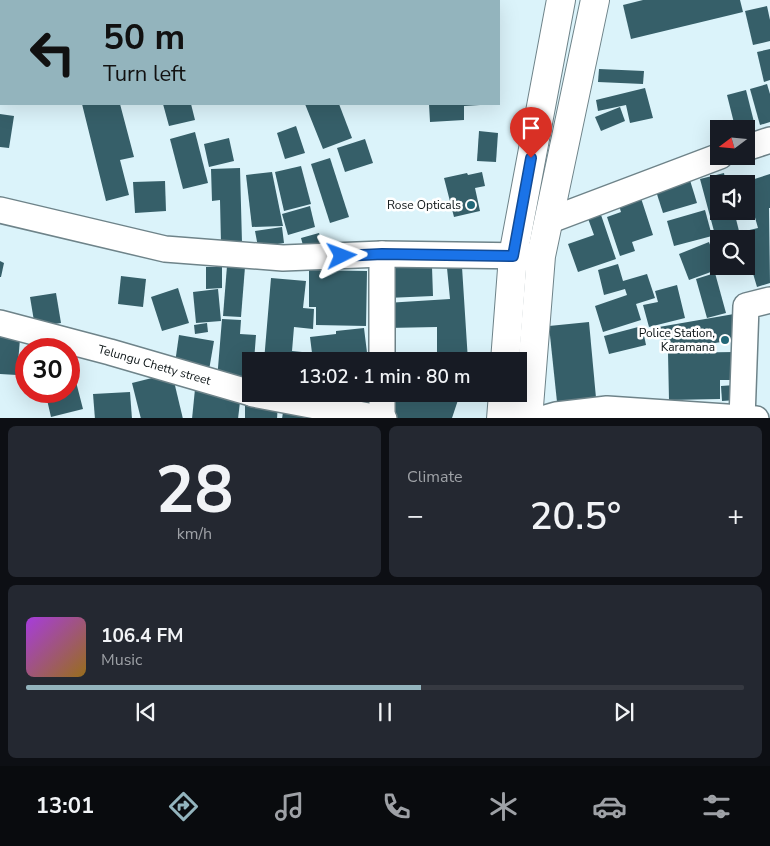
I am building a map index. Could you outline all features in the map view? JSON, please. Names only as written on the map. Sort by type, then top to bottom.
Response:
[{"type":"main road","points":[[506,352],[513,256],[561,0]]},
{"type":"main road","points":[[528,418],[541,256],[595,0]]},
{"type":"main road","points":[[501,418],[502,402]]},
{"type":"street","points":[[755,145],[770,140]]},
{"type":"street","points":[[548,221],[710,160]]},
{"type":"street","points":[[0,210],[166,249],[283,258],[382,254],[541,256]]},
{"type":"street","points":[[382,254],[382,352]]},
{"type":"street","points":[[542,418],[608,409],[747,418],[746,306],[770,300]]},
{"type":"street","name":"Telungu Chetty street","points":[[0,323],[110,352],[242,391]]},
{"type":"street","name":"Telungu Chetty street","points":[[295,402],[382,418]]},
{"type":"street","points":[[382,402],[382,418]]},
{"type":"building","points":[[643,0],[740,0],[743,12],[631,39],[623,5]]},
{"type":"building","points":[[767,6],[770,20],[770,41],[753,45],[745,11]]},
{"type":"building","points":[[770,49],[770,80],[764,82],[757,52]]},
{"type":"building","points":[[599,69],[644,71],[643,84],[598,82]]},
{"type":"building","points":[[767,84],[770,94],[770,122],[760,125],[750,89]]},
{"type":"building","points":[[645,88],[653,118],[630,123],[626,105],[598,111],[596,100]]},
{"type":"building","points":[[746,90],[754,120],[733,120],[727,95]]},
{"type":"building","points":[[82,105],[120,105],[134,157],[120,160],[129,195],[106,201]]},
{"type":"building","points":[[163,105],[191,105],[195,120],[169,126]]},
{"type":"building","points":[[305,105],[339,105],[352,138],[323,149]]},
{"type":"building","points":[[429,105],[480,105],[464,106],[464,120],[430,122]]},
{"type":"building","points":[[620,107],[625,121],[601,131],[595,117]]},
{"type":"building","points":[[0,114],[14,116],[9,148],[0,147]]},
{"type":"building","points":[[296,126],[305,153],[285,159],[277,133]]},
{"type":"building","points":[[479,131],[498,133],[496,162],[477,161]]},
{"type":"building","points":[[195,132],[208,183],[183,189],[170,139]]},
{"type":"building","points":[[229,138],[234,161],[209,167],[204,144]]},
{"type":"building","points":[[365,139],[373,163],[345,172],[337,148]]},
{"type":"building","points":[[330,158],[349,217],[330,223],[311,164]]},
{"type":"building","points":[[301,166],[311,204],[284,211],[275,172]]},
{"type":"building","points":[[240,168],[242,243],[221,244],[220,200],[212,201],[211,169]]},
{"type":"building","points":[[272,172],[283,226],[252,227],[246,175]]},
{"type":"building","points":[[482,172],[485,186],[475,188],[480,211],[454,217],[444,178]]},
{"type":"building","points":[[770,174],[770,283],[757,287],[753,275],[755,275],[755,230],[750,230],[758,228],[755,217],[755,179]]},
{"type":"building","points":[[710,176],[710,216],[700,179]]},
{"type":"building","points":[[689,177],[697,203],[663,213],[655,188]]},
{"type":"building","points":[[165,181],[166,211],[135,213],[133,182]]},
{"type":"building","points":[[639,192],[653,235],[632,242],[635,251],[620,256],[607,217],[621,212],[617,199]]},
{"type":"building","points":[[310,206],[315,227],[288,235],[282,214]]},
{"type":"building","points":[[599,209],[616,259],[578,272],[568,244],[594,235],[586,213]]},
{"type":"building","points":[[705,210],[710,230],[710,237],[674,246],[667,221]]},
{"type":"building","points":[[711,220],[736,220],[739,230],[714,230]]},
{"type":"building","points":[[282,227],[284,243],[258,247],[255,231]]},
{"type":"building","points":[[319,233],[323,244],[304,249],[301,238]]},
{"type":"building","points":[[709,242],[710,272],[689,280],[679,254]]},
{"type":"building","points":[[0,261],[4,263],[1,277],[0,277]]},
{"type":"building","points":[[416,261],[416,268],[432,267],[433,296],[387,298],[386,262]]},
{"type":"building","points":[[618,264],[623,281],[647,274],[655,298],[636,304],[641,320],[603,332],[595,306],[627,295],[625,289],[604,295],[598,270]]},
{"type":"building","points":[[227,266],[245,267],[241,317],[223,316]]},
{"type":"building","points":[[206,267],[222,267],[222,288],[206,289]]},
{"type":"building","points":[[462,267],[467,352],[437,352],[437,327],[387,328],[386,303],[450,299],[447,268]]},
{"type":"building","points":[[309,270],[367,271],[366,326],[316,325],[316,307],[309,307]]},
{"type":"building","points":[[710,275],[716,275],[726,313],[707,318],[696,279]]},
{"type":"building","points":[[121,276],[146,279],[143,307],[118,304]]},
{"type":"building","points":[[271,278],[306,281],[303,308],[314,309],[313,329],[294,327],[292,351],[302,352],[265,352]]},
{"type":"building","points":[[677,285],[685,318],[649,327],[643,305],[658,302],[655,291]]},
{"type":"building","points":[[178,288],[189,323],[162,331],[151,297]]},
{"type":"building","points":[[218,289],[221,321],[196,323],[193,292]]},
{"type":"building","points":[[56,293],[61,323],[35,327],[30,297]]},
{"type":"building","points":[[734,314],[738,339],[664,352],[659,327]]},
{"type":"building","points":[[222,319],[241,320],[240,334],[256,335],[255,352],[242,352],[242,382],[217,380]]},
{"type":"building","points":[[589,322],[596,398],[557,402],[549,326]]},
{"type":"building","points":[[207,323],[208,332],[195,334],[194,325]]},
{"type":"building","points":[[642,326],[646,345],[609,354],[604,336]]},
{"type":"building","points":[[364,328],[367,352],[312,352],[310,337],[336,334],[336,331]]},
{"type":"building","points":[[179,335],[214,341],[209,370],[175,363]]},
{"type":"building","points":[[0,337],[15,338],[15,375],[0,374]]},
{"type":"building","points":[[734,352],[735,380],[720,380],[720,399],[669,400],[668,353]]},
{"type":"building","points":[[172,373],[183,418],[141,418],[132,383]]},
{"type":"building","points":[[735,385],[736,400],[722,401],[721,386]]},
{"type":"building","points":[[195,389],[241,393],[238,418],[192,418]]},
{"type":"building","points":[[130,392],[132,418],[95,418],[93,394]]},
{"type":"building","points":[[80,397],[83,409],[51,417],[48,403],[80,403]]},
{"type":"building","points":[[245,402],[278,403],[277,418],[245,418]]},
{"type":"building","points":[[353,402],[373,402],[374,406],[354,408]]},
{"type":"building","points":[[393,402],[457,402],[452,418],[392,418]]},
{"type":"building","points":[[283,412],[305,414],[304,418],[282,418]]},
{"type":"place","name":"Rose Opticals","points":[[471,205]]},
{"type":"place","name":"Police Station, Karamana","points":[[725,340]]},
{"type":"route","points":[[342,256],[382,254],[513,256],[531,158]]}]
